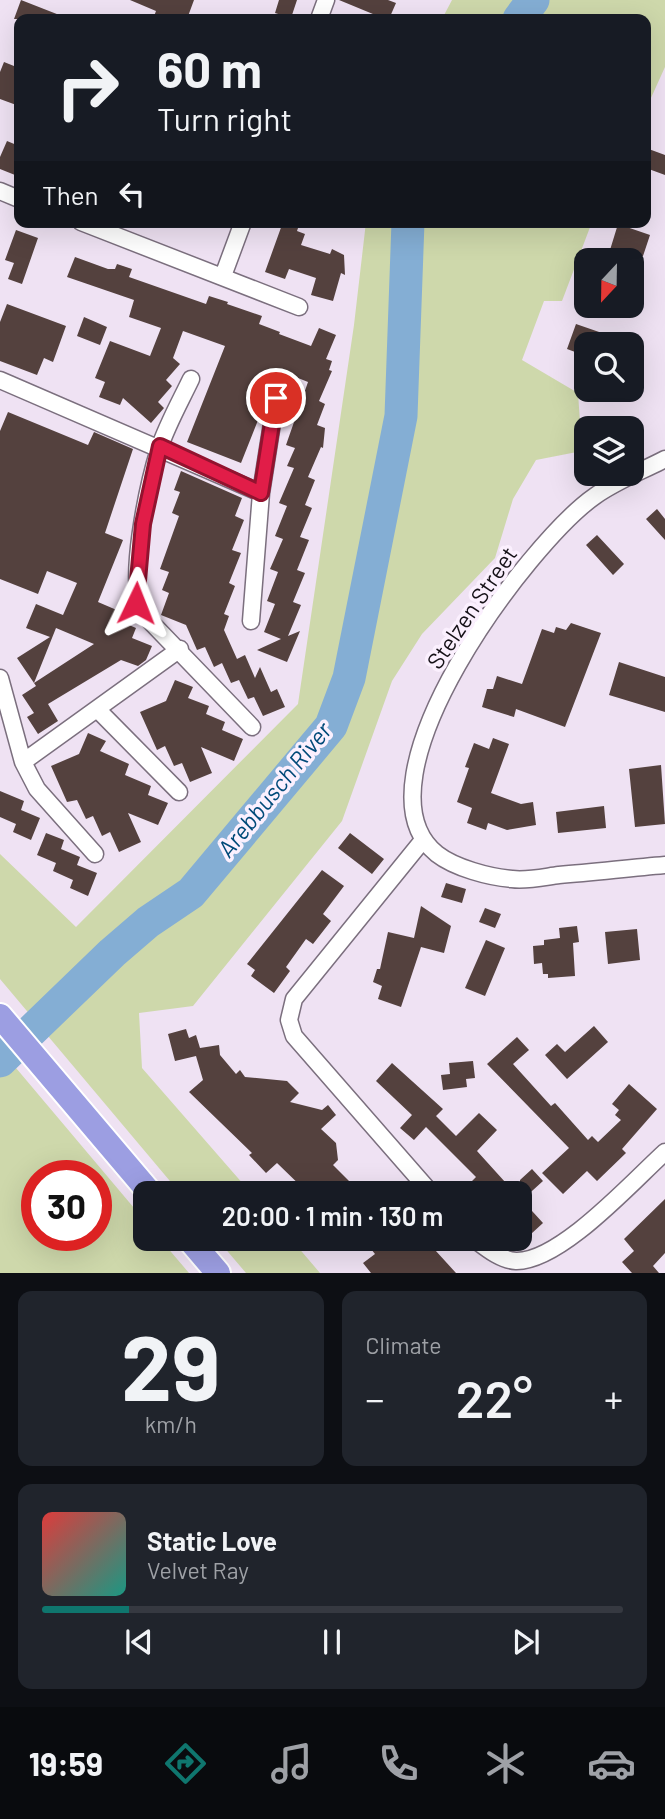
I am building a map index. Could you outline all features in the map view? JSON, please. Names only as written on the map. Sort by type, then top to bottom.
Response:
[{"type":"highway","points":[[0,1016],[140,1181]]},
{"type":"highway","points":[[199,1251],[218,1273]]},
{"type":"street","points":[[97,228],[299,307]]},
{"type":"street","points":[[223,276],[241,228]]},
{"type":"street","points":[[191,379],[160,446],[143,524],[136,603],[144,615],[180,649],[252,727]]},
{"type":"street","points":[[0,380],[160,446],[261,493]]},
{"type":"street","points":[[251,621],[261,493],[276,398]]},
{"type":"street","name":"Stelzen Street","points":[[423,840],[411,808],[419,749],[459,659],[522,572],[557,531],[595,496],[665,458]]},
{"type":"street","points":[[23,762],[180,649]]},
{"type":"street","points":[[0,678],[23,762],[50,806],[95,854]]},
{"type":"street","points":[[98,710],[179,792]]},
{"type":"street","points":[[421,1181],[294,1036],[289,1020],[294,999],[423,840],[438,855],[460,866],[513,880],[665,864]]},
{"type":"street","points":[[491,1251],[515,1261],[540,1258],[563,1245],[665,1152]]},
{"type":"green space","points":[[452,0],[665,0],[665,67],[651,98],[651,14],[445,14]]},
{"type":"green space","points":[[365,228],[590,228],[582,248],[574,248],[574,269],[562,301],[544,301],[522,360],[574,391],[574,402],[579,402],[580,416],[574,416],[574,453],[536,460],[513,499],[495,558],[422,634],[392,681],[342,821],[193,1006],[139,1013],[142,1068],[241,1181],[170,1181],[0,979],[0,854],[76,927],[298,704],[354,325]]},
{"type":"green space","points":[[0,1049],[94,1160],[21,1160],[21,1251],[112,1251],[112,1182],[133,1207],[133,1251],[170,1251],[189,1273],[0,1273]]},
{"type":"green space","points":[[227,1251],[301,1251],[320,1273],[246,1273]]},
{"type":"building","points":[[21,0],[57,14],[16,14]]},
{"type":"building","points":[[130,0],[194,0],[189,14],[155,14],[156,11]]},
{"type":"building","points":[[279,0],[297,0],[292,14],[275,13]]},
{"type":"building","points":[[339,0],[388,0],[396,3],[391,14],[373,14]]},
{"type":"building","points":[[4,62],[14,66],[14,104],[0,99],[0,72]]},
{"type":"building","points":[[7,141],[14,144],[14,175],[0,169],[0,157]]},
{"type":"building","points":[[651,150],[665,155],[665,175],[651,170]]},
{"type":"building","points":[[281,228],[298,228],[297,231],[305,234],[301,245],[330,254],[332,249],[344,255],[345,275],[341,273],[333,301],[311,295],[316,278],[289,269],[285,279],[265,272]]},
{"type":"building","points":[[617,228],[630,228],[650,235],[644,253],[644,248],[611,248]]},
{"type":"building","points":[[16,230],[38,238],[22,284],[8,279],[14,263],[5,260]]},
{"type":"building","points":[[75,257],[108,269],[115,269],[117,264],[132,269],[129,277],[206,304],[209,296],[228,302],[227,304],[262,316],[259,324],[311,346],[319,328],[336,335],[326,359],[332,361],[329,370],[332,371],[319,401],[325,404],[317,425],[325,428],[323,448],[321,447],[308,477],[315,480],[305,505],[312,508],[300,537],[309,540],[297,570],[305,573],[293,602],[301,605],[288,636],[300,631],[287,662],[257,650],[281,639],[264,632],[275,604],[267,601],[278,572],[270,569],[283,539],[275,536],[287,506],[279,503],[294,468],[287,466],[295,448],[286,445],[308,382],[278,370],[241,463],[187,442],[225,346],[183,331],[173,358],[180,364],[166,380],[172,386],[158,402],[164,408],[151,423],[123,398],[120,405],[99,397],[105,382],[95,378],[110,341],[150,356],[161,328],[129,317],[134,300],[67,277]]},
{"type":"building","points":[[7,304],[66,326],[53,362],[44,358],[37,375],[0,361],[0,322]]},
{"type":"building","points":[[84,317],[107,327],[100,345],[77,336]]},
{"type":"building","points":[[576,324],[599,332],[574,332],[574,352],[567,349]]},
{"type":"building","points":[[8,412],[88,445],[94,432],[133,449],[105,533],[123,540],[98,602],[119,611],[115,619],[136,628],[132,638],[152,646],[146,660],[138,666],[121,660],[48,704],[58,721],[38,734],[27,717],[34,713],[22,695],[36,686],[17,658],[50,637],[26,628],[36,604],[63,615],[77,583],[47,571],[38,594],[0,579],[0,431]],"holes":[[[56,628],[94,644],[34,683]]]},
{"type":"building","points":[[181,471],[242,498],[235,516],[244,520],[232,550],[241,553],[229,583],[235,586],[224,614],[229,616],[224,630],[237,659],[245,655],[255,678],[260,667],[271,692],[277,689],[285,707],[263,716],[254,697],[248,699],[239,680],[231,683],[222,663],[214,667],[205,647],[197,650],[186,625],[161,615],[169,593],[162,590],[169,572],[160,569],[179,516],[172,513],[180,492],[174,490]]},
{"type":"building","points":[[657,509],[665,519],[665,540],[646,519]]},
{"type":"building","points":[[597,535],[624,564],[613,575],[586,545]]},
{"type":"building","points":[[571,623],[601,633],[565,727],[516,709],[514,717],[482,707],[487,689],[493,689],[497,676],[522,684],[542,629],[554,633],[556,627],[566,630]]},
{"type":"building","points":[[619,662],[665,677],[665,712],[609,695]]},
{"type":"building","points":[[175,680],[193,687],[188,698],[209,706],[206,714],[225,722],[222,730],[243,739],[234,761],[201,747],[212,773],[190,782],[182,763],[174,766],[165,746],[157,750],[140,712],[166,701]]},
{"type":"building","points":[[88,733],[106,741],[100,751],[129,764],[125,775],[151,786],[148,795],[168,803],[158,825],[128,813],[141,842],[119,852],[110,832],[102,836],[93,816],[86,819],[77,800],[67,802],[51,766],[79,754]]},
{"type":"building","points":[[493,738],[509,744],[491,793],[521,804],[533,802],[536,825],[507,830],[488,823],[486,830],[467,823],[472,808],[457,802],[469,768],[465,767],[474,743],[489,749]]},
{"type":"building","points":[[661,765],[665,824],[635,827],[629,769]]},
{"type":"building","points":[[0,791],[24,801],[21,810],[40,818],[31,840],[13,832],[16,824],[0,817]]},
{"type":"building","points":[[604,806],[606,828],[558,833],[556,812]]},
{"type":"building","points":[[46,833],[64,840],[61,849],[80,857],[77,865],[97,873],[88,896],[70,888],[73,880],[53,871],[56,863],[37,855]]},
{"type":"building","points":[[350,833],[384,859],[372,874],[338,848]]},
{"type":"building","points":[[322,870],[344,886],[323,914],[331,921],[313,944],[306,939],[286,967],[290,971],[274,993],[251,976],[255,970],[247,964]]},
{"type":"building","points":[[446,883],[466,889],[462,903],[441,897]]},
{"type":"building","points":[[421,906],[451,926],[444,953],[421,947],[401,1007],[378,999],[382,986],[373,982],[377,969],[380,969],[388,932],[414,938]]},
{"type":"building","points":[[485,908],[501,914],[495,928],[479,922]]},
{"type":"building","points":[[577,926],[579,942],[573,943],[575,976],[548,978],[548,974],[543,974],[542,963],[534,964],[533,946],[544,945],[544,940],[560,938],[559,928]]},
{"type":"building","points":[[637,929],[640,960],[608,964],[605,932]]},
{"type":"building","points":[[486,940],[505,948],[485,996],[465,988]]},
{"type":"building","points":[[594,1026],[608,1042],[567,1079],[545,1055],[557,1044],[565,1052]]},
{"type":"building","points":[[186,1029],[189,1038],[196,1035],[200,1048],[219,1045],[220,1055],[236,1074],[240,1070],[245,1077],[287,1081],[299,1093],[290,1102],[322,1110],[328,1105],[336,1115],[321,1129],[336,1143],[338,1160],[333,1165],[349,1181],[296,1181],[277,1163],[266,1173],[249,1155],[252,1153],[189,1092],[203,1080],[196,1056],[175,1061],[168,1034]]},
{"type":"building","points":[[517,1037],[529,1050],[513,1064],[551,1106],[555,1103],[588,1140],[592,1136],[598,1142],[621,1120],[615,1115],[619,1110],[612,1104],[629,1084],[657,1109],[622,1149],[626,1153],[597,1181],[587,1171],[563,1194],[542,1173],[569,1148],[487,1064]]},
{"type":"building","points":[[473,1061],[475,1078],[466,1079],[467,1087],[443,1090],[441,1075],[450,1074],[449,1063]]},
{"type":"building","points":[[392,1063],[443,1109],[436,1116],[456,1136],[479,1113],[497,1130],[477,1151],[504,1181],[472,1181],[476,1177],[426,1127],[414,1140],[400,1128],[412,1115],[376,1081]]},
{"type":"building","points":[[532,1169],[543,1181],[532,1191],[532,1181],[520,1180]]},
{"type":"building","points":[[665,1199],[665,1253],[653,1266],[659,1273],[632,1273],[622,1262],[634,1251],[624,1239]]},
{"type":"building","points":[[532,1211],[543,1223],[532,1233]]},
{"type":"building","points":[[373,1251],[436,1251],[456,1273],[371,1273],[363,1263],[375,1254]]},
{"type":"waterway","name":"Arebbusch River","points":[[523,14],[533,0]]},
{"type":"waterway","name":"Arebbusch River","points":[[0,1061],[112,953],[148,922],[191,893],[331,726],[349,678],[401,416],[408,228]]},
{"type":"route","points":[[136,603],[143,524],[150,482],[160,446],[261,493],[276,398]]}]
